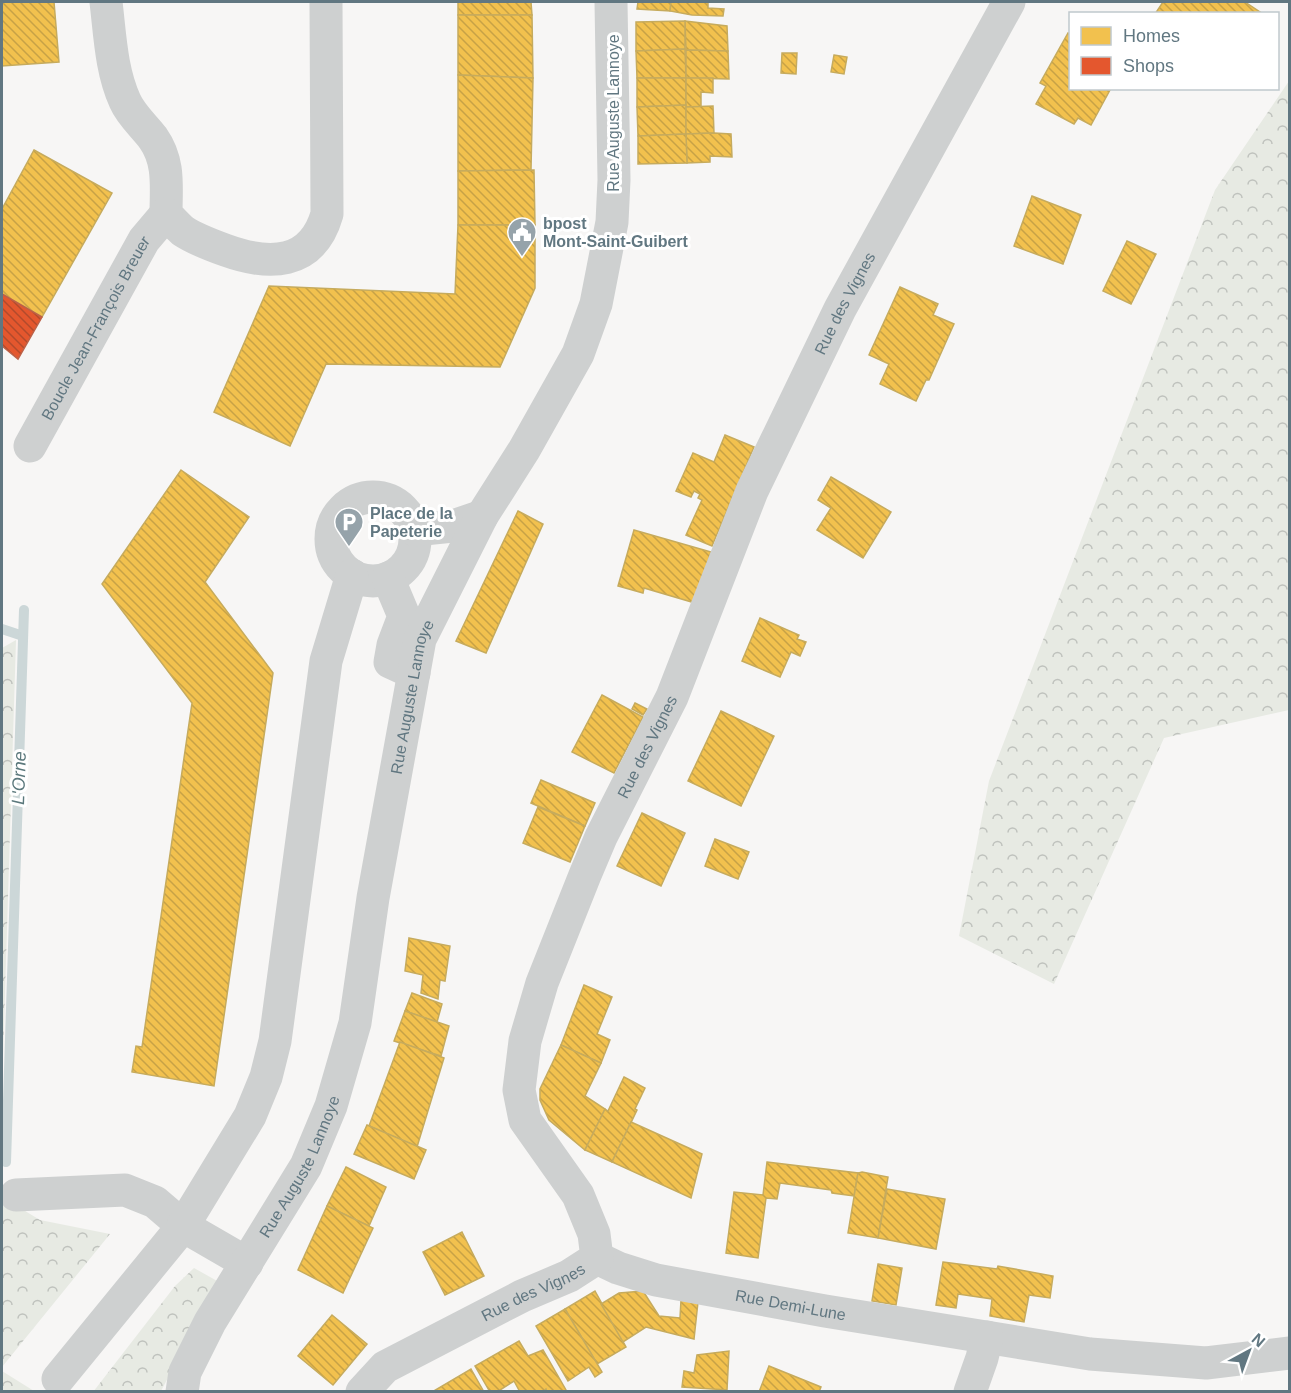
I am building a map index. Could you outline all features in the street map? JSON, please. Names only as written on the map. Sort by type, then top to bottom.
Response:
[{"type":"street","points":[[106,2],[116,78],[126,105],[154,140],[165,161],[166,214],[182,230],[216,247],[250,259],[268,260],[284,258],[306,250],[322,228],[327,214],[326,2]]},
{"type":"street","name":"Rue Auguste Lannoye","points":[[182,1392],[185,1372],[210,1322],[306,1166],[331,1106],[354,1023],[373,898],[420,639],[482,516],[502,488],[578,354],[596,304],[612,222],[614,180],[611,2]]},
{"type":"street","name":"Rue des Vignes","points":[[362,1392],[386,1367],[522,1296],[569,1276],[597,1258],[594,1234],[578,1195],[525,1120],[521,1106],[519,1090],[525,1041],[542,983],[601,837],[672,697],[752,491],[840,309],[1009,2]]},
{"type":"street","name":"Boucle Jean-François Breuer","points":[[30,446],[144,240],[166,214]]},
{"type":"street","points":[[376,497],[390,501],[407,513],[414,530],[413,554],[403,568],[388,578],[366,580],[352,575],[334,555],[331,538],[336,520],[351,504],[361,499],[376,497]]},
{"type":"street","points":[[414,530],[453,526],[482,516]]},
{"type":"street","points":[[57,1379],[183,1226],[250,1116],[266,1077],[275,1041],[326,661],[352,575]]},
{"type":"street","points":[[388,578],[404,616],[393,645],[390,662],[414,672]]},
{"type":"street","points":[[16,1195],[125,1190],[155,1202],[183,1226],[247,1263]]},
{"type":"street","name":"Rue Demi-Lune","points":[[597,1258],[618,1268],[656,1280],[825,1311],[1090,1354],[1206,1363],[1290,1353]]},
{"type":"street","points":[[970,1392],[987,1337]]},
{"type":"green space","points":[[1289,81],[1289,710],[1164,738],[1054,984],[959,936],[989,781],[1215,190]]},
{"type":"green space","points":[[16,640],[2,1088],[2,648]]},
{"type":"green space","points":[[2,1197],[40,1220],[110,1234],[2,1367]]},
{"type":"green space","points":[[194,1268],[219,1282],[161,1391],[93,1392],[175,1286]]},
{"type":"green space","points":[[2,1371],[34,1391],[2,1391]]},
{"type":"building: Homes","points":[[2,2],[54,2],[59,62],[2,66]]},
{"type":"building: Homes","points":[[458,2],[531,2],[532,15],[458,15]]},
{"type":"building: Homes","points":[[638,2],[671,2],[670,11],[637,9]]},
{"type":"building: Homes","points":[[671,2],[708,2],[708,8],[724,9],[723,16],[692,15],[670,11]]},
{"type":"building: Homes","points":[[1163,2],[1245,2],[1260,12],[1156,12]]},
{"type":"building: Homes","points":[[458,15],[532,15],[533,78],[458,75]]},
{"type":"building: Homes","points":[[685,21],[727,26],[728,51],[686,50]]},
{"type":"building: Homes","points":[[685,21],[685,49],[636,51],[636,22]]},
{"type":"building: Homes","points":[[1068,33],[1069,90],[1110,90],[1091,125],[1078,118],[1074,124],[1036,104],[1046,86],[1040,83]]},
{"type":"building: Homes","points":[[685,49],[686,78],[637,78],[636,51]]},
{"type":"building: Homes","points":[[686,50],[728,51],[729,79],[686,78]]},
{"type":"building: Homes","points":[[782,53],[797,53],[796,74],[781,73]]},
{"type":"building: Homes","points":[[834,55],[847,57],[844,74],[831,72]]},
{"type":"building: Homes","points":[[458,75],[533,78],[531,170],[458,171]]},
{"type":"building: Homes","points":[[637,78],[686,78],[686,105],[637,107]]},
{"type":"building: Homes","points":[[686,78],[713,78],[713,93],[701,92],[701,107],[686,107]]},
{"type":"building: Homes","points":[[686,105],[686,134],[638,136],[637,107]]},
{"type":"building: Homes","points":[[713,106],[714,133],[686,134],[686,107]]},
{"type":"building: Homes","points":[[686,134],[731,134],[732,157],[710,156],[710,162],[687,163]]},
{"type":"building: Homes","points":[[686,134],[687,163],[638,164],[638,136]]},
{"type":"building: Homes","points":[[34,150],[112,193],[42,317],[2,294],[2,209]]},
{"type":"building: Homes","points":[[534,170],[535,225],[458,225],[458,171]]},
{"type":"building: Homes","points":[[1032,196],[1081,215],[1063,264],[1014,246]]},
{"type":"building: Homes","points":[[458,225],[535,225],[535,288],[500,367],[326,364],[290,446],[214,412],[269,286],[455,294]]},
{"type":"building: Homes","points":[[1127,241],[1156,254],[1131,304],[1103,291]]},
{"type":"building: Homes","points":[[900,287],[938,304],[933,315],[954,324],[929,380],[926,380],[916,401],[880,384],[889,364],[869,355]]},
{"type":"building: Homes","points":[[725,435],[754,447],[712,546],[686,535],[702,500],[698,498],[700,494],[694,491],[691,497],[676,491],[693,453],[714,462]]},
{"type":"building: Homes","points":[[181,470],[249,517],[205,582],[273,673],[214,1086],[132,1072],[136,1046],[142,1047],[192,703],[102,584]]},
{"type":"building: Homes","points":[[831,477],[891,512],[863,558],[817,530],[831,508],[818,500]]},
{"type":"building: Homes","points":[[518,511],[543,524],[486,653],[456,641]]},
{"type":"building: Homes","points":[[634,530],[711,552],[695,603],[644,588],[643,593],[618,586]]},
{"type":"building: Homes","points":[[760,618],[799,635],[797,639],[806,642],[800,656],[791,652],[780,677],[742,661]]},
{"type":"building: Homes","points":[[602,695],[643,717],[614,773],[572,752]]},
{"type":"building: Homes","points":[[635,703],[647,709],[643,715],[632,709]]},
{"type":"building: Homes","points":[[721,711],[774,736],[741,806],[688,781]]},
{"type":"building: Homes","points":[[541,780],[595,803],[585,826],[531,803]]},
{"type":"building: Homes","points":[[538,807],[585,826],[570,862],[523,843]]},
{"type":"building: Homes","points":[[642,813],[685,833],[661,886],[617,866]]},
{"type":"building: Homes","points":[[715,839],[749,852],[738,879],[705,866]]},
{"type":"building: Homes","points":[[409,938],[450,946],[445,981],[440,980],[438,999],[421,993],[423,975],[405,971]]},
{"type":"building: Homes","points":[[584,985],[612,997],[597,1034],[610,1040],[601,1063],[561,1045]]},
{"type":"building: Homes","points":[[412,993],[442,1004],[437,1022],[405,1011]]},
{"type":"building: Homes","points":[[405,1011],[449,1026],[441,1056],[394,1041]]},
{"type":"building: Homes","points":[[400,1042],[444,1058],[417,1147],[369,1126]]},
{"type":"building: Homes","points":[[561,1045],[601,1063],[585,1096],[605,1109],[585,1150],[549,1120],[540,1100],[540,1089]]},
{"type":"building: Homes","points":[[624,1077],[645,1088],[612,1162],[585,1150],[605,1109],[608,1111]]},
{"type":"building: Homes","points":[[631,1122],[702,1154],[691,1198],[612,1162]]},
{"type":"building: Homes","points":[[367,1125],[426,1150],[414,1179],[354,1154]]},
{"type":"building: Homes","points":[[767,1162],[858,1173],[854,1196],[832,1193],[831,1190],[780,1183],[777,1199],[766,1198],[758,1258],[726,1253],[734,1192],[763,1195]]},
{"type":"building: Homes","points":[[346,1167],[386,1187],[369,1226],[327,1206]]},
{"type":"building: Homes","points":[[858,1173],[888,1177],[878,1238],[848,1233]]},
{"type":"building: Homes","points":[[887,1189],[945,1199],[936,1249],[878,1238]]},
{"type":"building: Homes","points":[[327,1206],[373,1228],[343,1293],[298,1270]]},
{"type":"building: Homes","points":[[462,1232],[484,1276],[445,1295],[423,1252]]},
{"type":"building: Homes","points":[[943,1262],[997,1269],[998,1266],[1053,1276],[1050,1298],[1029,1295],[1024,1322],[990,1316],[992,1299],[958,1294],[956,1308],[936,1305]]},
{"type":"building: Homes","points":[[878,1264],[902,1268],[896,1305],[872,1301]]},
{"type":"building: Homes","points":[[595,1291],[626,1347],[597,1364],[565,1309]]},
{"type":"building: Homes","points":[[643,1291],[659,1316],[680,1318],[681,1300],[698,1302],[694,1339],[646,1327],[623,1342],[601,1304],[619,1293]]},
{"type":"building: Homes","points":[[565,1309],[602,1372],[595,1377],[589,1367],[568,1381],[536,1326]]},
{"type":"building: Homes","points":[[332,1315],[367,1344],[333,1385],[298,1356]]},
{"type":"building: Homes","points":[[519,1341],[528,1356],[543,1350],[566,1390],[547,1392],[546,1389],[542,1392],[520,1392],[514,1381],[497,1392],[490,1392],[475,1366]]},
{"type":"building: Homes","points":[[729,1351],[727,1390],[682,1387],[684,1371],[694,1373],[697,1355]]},
{"type":"building: Homes","points":[[769,1366],[821,1387],[819,1392],[759,1392]]},
{"type":"building: Homes","points":[[471,1369],[484,1392],[432,1392]]},
{"type":"building: Shops","points":[[2,294],[42,317],[18,359],[2,346]]},
{"type":"waterway","name":"L'Orne","points":[[6,1162],[24,610]]},
{"type":"waterway","points":[[2,629],[23,636]]},
{"type":"place","name":"bpost Mont-Saint-Guibert","points":[[522,258]]},
{"type":"place","name":"Place de la Papeterie","points":[[349,548]]}]
